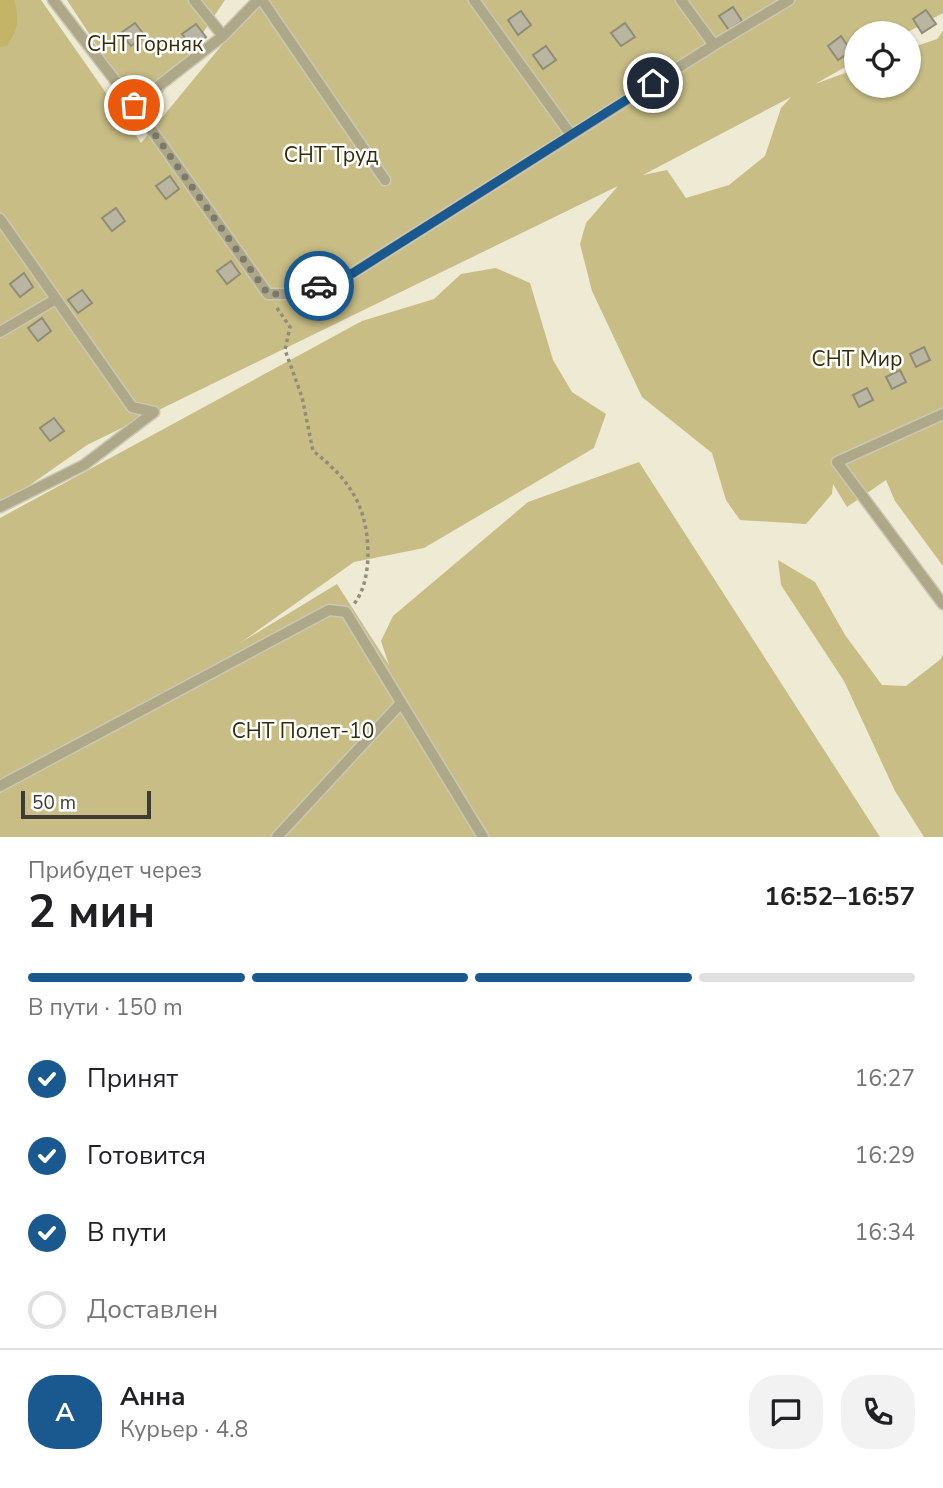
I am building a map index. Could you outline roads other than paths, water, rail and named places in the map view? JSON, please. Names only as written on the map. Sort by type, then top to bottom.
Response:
[{"type":"lane","points":[[53,0],[134,105],[268,294],[298,294],[353,273],[714,44],[789,0]]},
{"type":"lane","points":[[194,0],[223,36]]},
{"type":"lane","points":[[134,105],[223,36],[260,0],[385,180]]},
{"type":"lane","points":[[474,0],[571,135]]},
{"type":"lane","points":[[681,0],[714,44]]},
{"type":"lane","points":[[0,219],[132,407],[154,412],[84,465],[0,507]]},
{"type":"lane","points":[[0,332],[56,299]]},
{"type":"lane","points":[[943,414],[837,462],[943,604]]},
{"type":"lane","points":[[0,786],[329,610],[346,612],[483,837]]},
{"type":"lane","points":[[277,837],[401,704]]},
{"type":"park label","name":"СНТ Горняк","points":[[145,44]]},
{"type":"park label","name":"СНТ Труд","points":[[331,155]]},
{"type":"park label","name":"СНТ Мир","points":[[857,359]]},
{"type":"park label","name":"СНТ Полет-10","points":[[303,731]]}]
